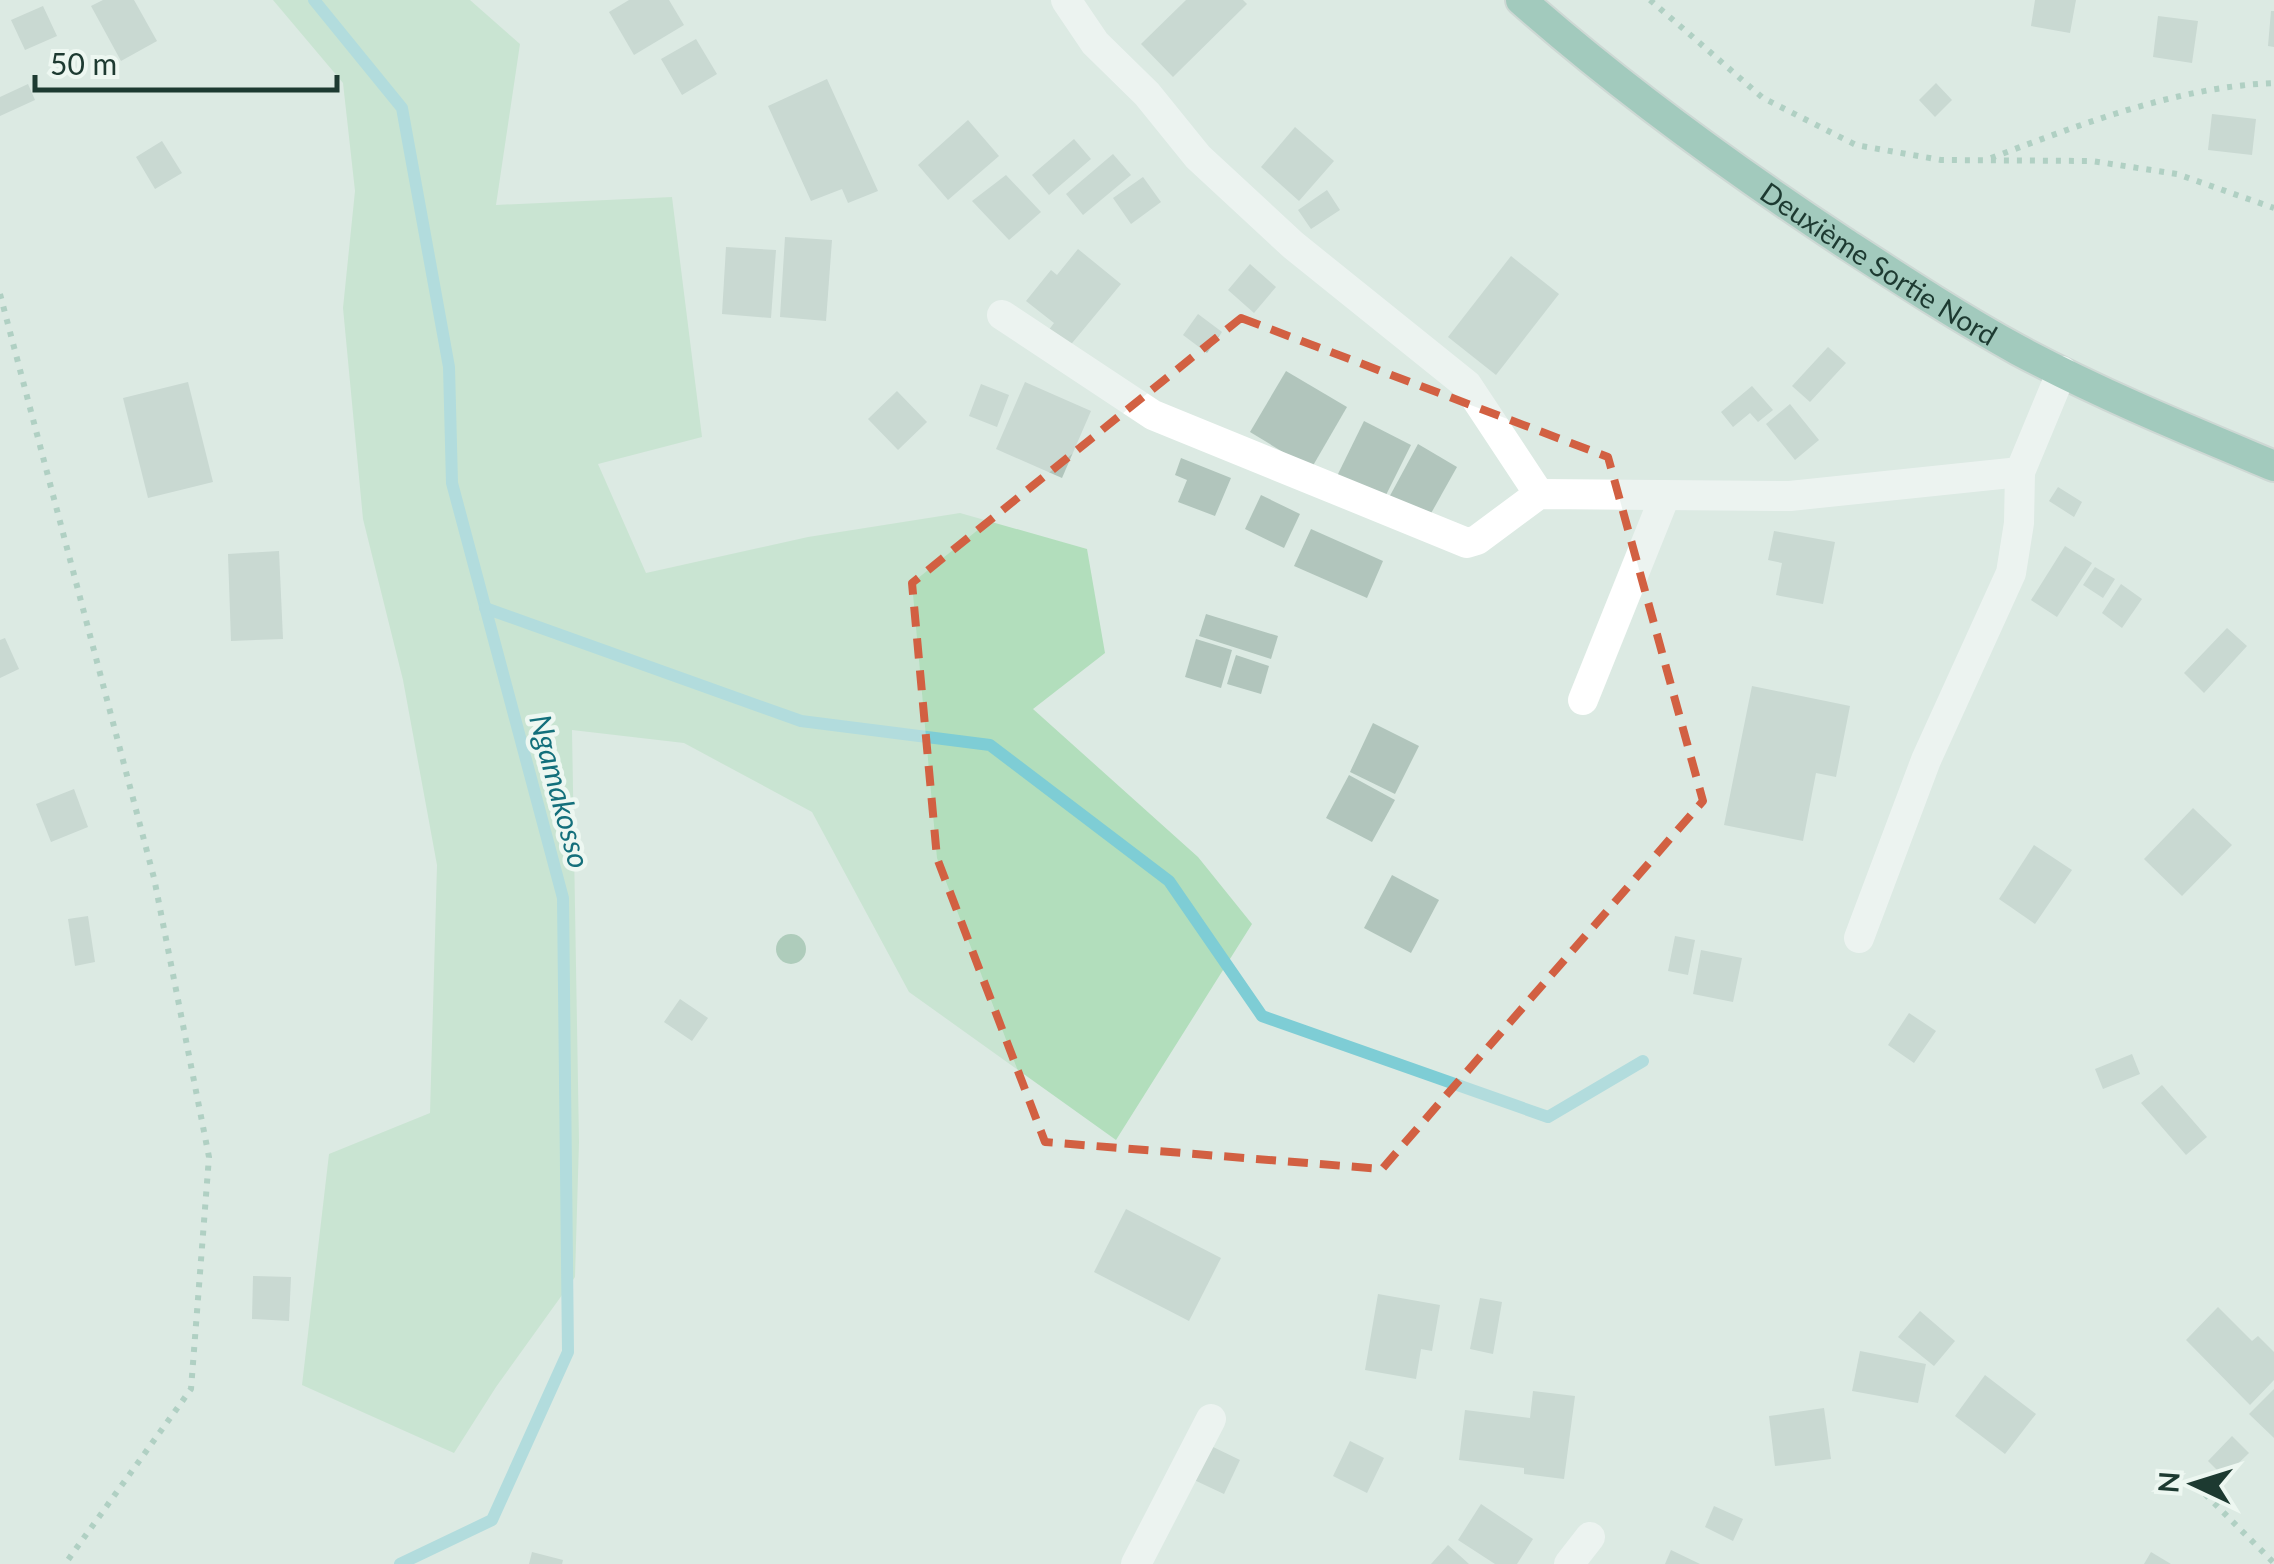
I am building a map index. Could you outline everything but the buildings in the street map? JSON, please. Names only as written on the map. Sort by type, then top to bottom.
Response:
[{"type":"main road","name":"Deuxième Sortie Nord","points":[[1521,0],[1658,112],[1772,195],[1904,282],[2018,350],[2274,466]]},
{"type":"street","points":[[1066,0],[1095,43],[1146,94],[1198,156],[1293,245],[1468,385],[1539,494]]},
{"type":"street","points":[[1002,315],[1153,415],[1467,544],[1539,494],[1790,496],[2020,472]]},
{"type":"street","points":[[1859,938],[1926,760],[2011,574],[2019,524],[2020,472],[2062,371]]},
{"type":"street","points":[[1584,700],[1665,496]]},
{"type":"street","points":[[1136,1564],[1211,1419]]},
{"type":"street","points":[[1569,1564],[1590,1537]]},
{"type":"path","points":[[1650,0],[1763,98],[1856,145],[1941,160],[2092,161],[2176,174],[2274,208]]},
{"type":"path","points":[[1985,160],[2104,116],[2236,84],[2274,83]]},
{"type":"path","points":[[0,294],[154,878],[209,1158],[190,1389],[65,1564]]},
{"type":"path","points":[[2205,1494],[2274,1562]]},
{"type":"highlighted area","points":[[1241,318],[1608,457],[1703,801],[1382,1169],[1045,1142],[937,858],[912,583]]},
{"type":"green space","points":[[273,0],[470,0],[520,44],[496,205],[672,197],[702,437],[598,464],[646,573],[808,537],[960,513],[1087,549],[1105,653],[1033,709],[1198,857],[1252,924],[1116,1140],[909,992],[812,812],[684,743],[572,730],[579,1142],[575,1277],[454,1453],[302,1385],[329,1154],[430,1113],[437,865],[403,680],[363,519],[343,308],[355,191],[343,83]]},
{"type":"waterway","name":"Ngamakosso","points":[[314,0],[402,108],[449,367],[452,483],[563,898],[568,1352],[492,1520],[400,1564]]},
{"type":"waterway","points":[[485,608],[801,721],[990,745],[1169,881],[1262,1016],[1548,1117],[1643,1061]]}]
